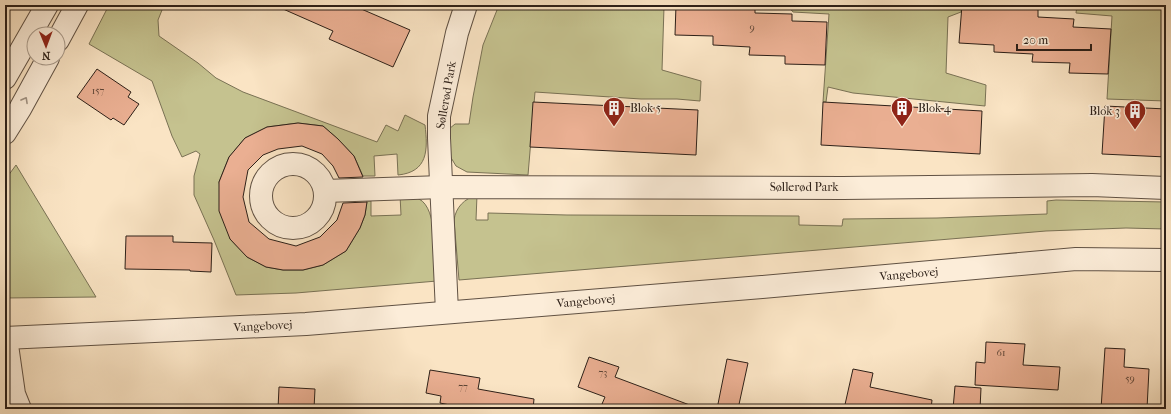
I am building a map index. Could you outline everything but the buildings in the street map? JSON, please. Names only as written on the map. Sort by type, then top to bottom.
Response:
[{"type":"street","points":[[5,78],[47,5]]},
{"type":"street","points":[[66,26],[77,5]]},
{"type":"street","name":"Søllerød Park","points":[[447,312],[439,116],[457,33],[466,5]]},
{"type":"street","points":[[5,133],[44,66]]},
{"type":"street","name":"Søllerød Park","points":[[325,191],[442,187],[867,188],[1092,186],[1166,188]]},
{"type":"street","name":"Vangebovej","points":[[6,338],[306,324],[762,287],[1076,259],[1166,260]]},
{"type":"street","points":[[6,338],[14,394],[20,409]]},
{"type":"shaded area","points":[[109,5],[164,5],[158,20],[159,36],[198,63],[216,78],[243,92],[377,142],[386,125],[398,131],[405,115],[425,125],[426,151],[424,158],[421,164],[408,173],[398,175],[397,154],[374,156],[375,176],[363,176],[354,156],[323,126],[298,123],[267,127],[245,138],[229,157],[219,182],[230,239],[247,257],[266,267],[283,270],[303,270],[323,265],[346,251],[360,228],[365,215],[367,201],[371,201],[371,216],[401,215],[400,195],[419,199],[425,204],[430,213],[433,224],[437,281],[296,293],[236,295],[194,195],[194,176],[200,154],[196,151],[182,157],[172,136],[152,81],[89,44]]},
{"type":"shaded area","points":[[499,5],[676,5],[676,8],[664,7],[662,70],[701,81],[700,101],[677,99],[641,99],[535,92],[528,175],[467,172],[456,166],[450,156],[449,129],[455,124],[469,124],[483,45]]},
{"type":"shaded area","points":[[787,5],[962,5],[961,12],[948,17],[946,73],[986,85],[985,106],[853,93],[828,87],[826,102],[823,102],[829,14],[793,12]]},
{"type":"shaded area","points":[[1077,5],[1166,5],[1166,101],[1107,99],[1112,16],[1076,13]]},
{"type":"shaded area","points":[[16,165],[96,297],[5,298],[5,180]]},
{"type":"shaded area","points":[[477,195],[476,220],[488,220],[488,213],[567,215],[799,216],[799,225],[842,226],[843,219],[937,218],[1047,214],[1047,201],[1056,200],[1166,202],[1166,229],[1126,228],[1046,231],[459,280],[454,220],[455,215],[461,204]]},
{"type":"place","name":"Blok 5","points":[[614,128]]},
{"type":"place","name":"Blok 4","points":[[902,128]]},
{"type":"place","name":"Blok 3","points":[[1135,130]]}]
